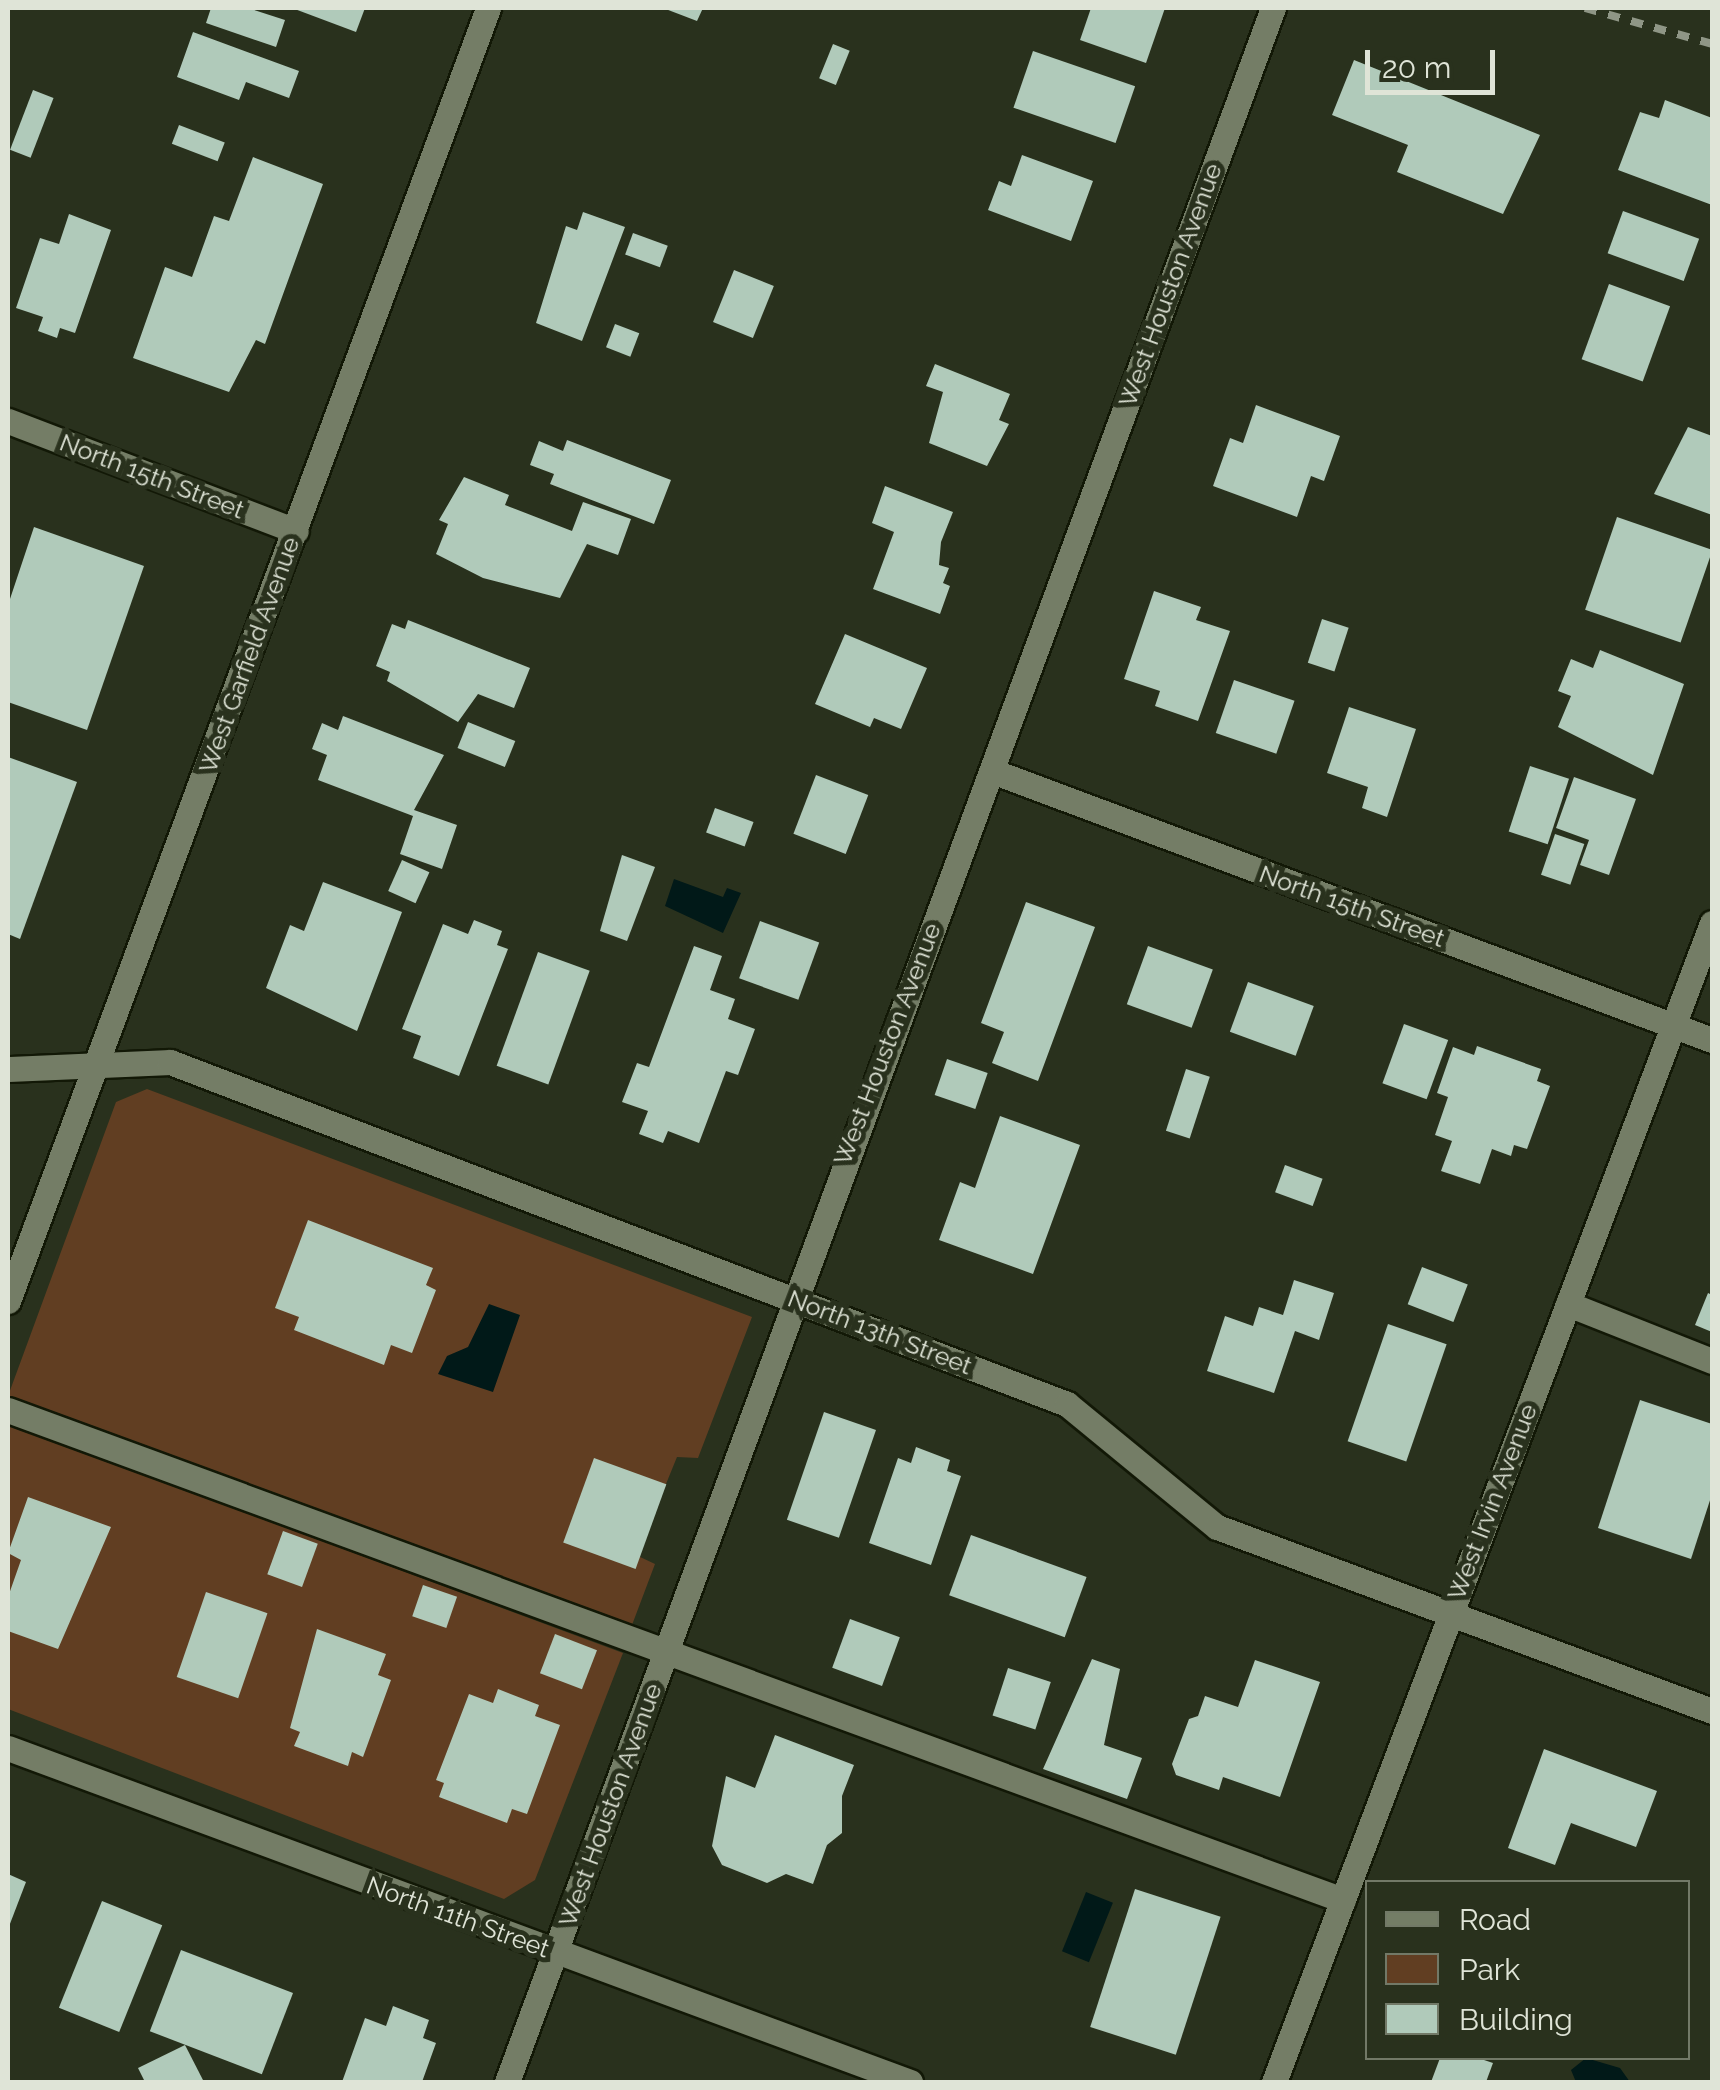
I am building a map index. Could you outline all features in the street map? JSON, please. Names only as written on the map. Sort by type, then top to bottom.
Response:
[{"type":"street","name":"West Garfield Avenue","points":[[8,1301],[488,8]]},
{"type":"street","name":"West Houston Avenue","points":[[507,2082],[557,1954],[791,1298],[992,771],[1272,8]]},
{"type":"street","name":"North 15th Street","points":[[8,421],[296,531]]},
{"type":"street","name":"North 15th Street","points":[[992,771],[1712,1040]]},
{"type":"street","name":"West Irvin Avenue","points":[[1274,2082],[1712,923]]},
{"type":"street","name":"North 13th Street","points":[[8,1069],[95,1070],[170,1062],[1067,1404],[1217,1527],[1712,1711]]},
{"type":"street","points":[[1568,1304],[1712,1362]]},
{"type":"street","points":[[8,1410],[666,1647],[1342,1900]]},
{"type":"street","name":"North 11th Street","points":[[8,1748],[910,2082]]},
{"type":"green space","points":[[147,1089],[752,1317],[698,1458],[677,1457],[666,1484],[638,1556],[655,1564],[632,1625],[8,1396],[116,1102]]},
{"type":"green space","points":[[8,1424],[623,1653],[535,1880],[504,1899],[8,1709]]},
{"type":"water","points":[[674,879],[723,897],[727,888],[741,893],[723,933],[665,906]]},
{"type":"water","points":[[489,1304],[520,1315],[493,1392],[438,1374],[447,1356],[468,1347]]},
{"type":"water","points":[[1086,1892],[1113,1903],[1089,1962],[1062,1951]]},
{"type":"water","points":[[1584,2060],[1593,2060],[1620,2068],[1630,2082],[1576,2082],[1571,2070]]},
{"type":"building","points":[[211,8],[248,8],[285,20],[276,47],[206,23]]},
{"type":"building","points":[[292,8],[365,8],[356,32]]},
{"type":"building","points":[[663,8],[703,8],[697,21]]},
{"type":"building","points":[[1091,8],[1165,8],[1146,63],[1080,40]]},
{"type":"building","points":[[193,32],[299,71],[289,98],[246,82],[239,100],[177,77]]},
{"type":"building","points":[[833,44],[850,51],[836,85],[819,78]]},
{"type":"building","points":[[1033,51],[1135,86],[1116,143],[1013,108]]},
{"type":"building","points":[[1354,60],[1540,135],[1503,214],[1397,172],[1408,145],[1332,115]]},
{"type":"building","points":[[33,90],[54,98],[31,158],[10,150]]},
{"type":"building","points":[[1665,100],[1712,118],[1712,205],[1618,170],[1640,112],[1659,118]]},
{"type":"building","points":[[179,125],[225,143],[218,161],[172,144]]},
{"type":"building","points":[[1022,155],[1093,181],[1071,241],[988,210],[999,181],[1011,186]]},
{"type":"building","points":[[253,157],[323,184],[265,344],[256,340],[229,392],[133,358],[165,267],[192,277],[214,216],[229,221]]},
{"type":"building","points":[[1623,211],[1699,239],[1684,281],[1608,253]]},
{"type":"building","points":[[583,212],[625,227],[582,341],[536,323],[566,226],[577,230]]},
{"type":"building","points":[[69,214],[111,230],[75,333],[60,328],[57,338],[38,331],[43,317],[16,308],[40,238],[59,244]]},
{"type":"building","points":[[633,233],[668,246],[660,267],[625,255]]},
{"type":"building","points":[[734,270],[774,286],[753,338],[713,322]]},
{"type":"building","points":[[1609,284],[1670,306],[1643,381],[1582,359]]},
{"type":"building","points":[[615,324],[639,333],[630,357],[606,347]]},
{"type":"building","points":[[935,364],[1010,394],[999,420],[1009,424],[987,466],[929,443],[943,392],[926,386]]},
{"type":"building","points":[[1256,405],[1340,436],[1324,481],[1311,476],[1297,517],[1213,486],[1230,438],[1243,443]]},
{"type":"building","points":[[1688,427],[1712,436],[1712,515],[1654,494]]},
{"type":"building","points":[[567,440],[671,480],[654,524],[550,484],[554,474],[530,465],[539,441],[563,451]]},
{"type":"building","points":[[464,477],[509,495],[505,505],[572,531],[583,502],[631,519],[618,555],[587,544],[560,598],[483,578],[436,554],[448,524],[439,520]]},
{"type":"building","points":[[885,486],[953,512],[941,542],[939,565],[949,568],[943,583],[950,586],[940,614],[873,589],[894,532],[872,523]]},
{"type":"building","points":[[1617,517],[1712,550],[1681,643],[1585,610]]},
{"type":"building","points":[[34,527],[144,566],[87,730],[8,702],[8,605]]},
{"type":"building","points":[[1154,591],[1201,607],[1196,620],[1230,631],[1198,721],[1155,706],[1160,691],[1124,679]]},
{"type":"building","points":[[1322,619],[1349,628],[1334,671],[1308,663]]},
{"type":"building","points":[[408,620],[530,668],[514,708],[478,694],[458,722],[387,681],[390,672],[376,666],[392,624],[405,629]]},
{"type":"building","points":[[845,634],[927,668],[901,729],[874,718],[870,727],[815,704]]},
{"type":"building","points":[[1600,650],[1684,684],[1653,775],[1558,727],[1571,696],[1558,691],[1571,659],[1593,668]]},
{"type":"building","points":[[1234,680],[1295,701],[1276,754],[1216,733]]},
{"type":"building","points":[[1349,707],[1416,729],[1387,817],[1362,808],[1368,787],[1327,773]]},
{"type":"building","points":[[343,716],[444,755],[414,810],[457,825],[442,869],[400,854],[413,816],[318,780],[327,755],[312,749],[322,723],[338,730]]},
{"type":"building","points":[[468,722],[515,741],[505,767],[458,748]]},
{"type":"building","points":[[8,757],[77,782],[20,939],[8,934]]},
{"type":"building","points":[[1530,766],[1569,779],[1548,844],[1509,832]]},
{"type":"building","points":[[816,775],[868,795],[846,854],[793,834]]},
{"type":"building","points":[[1574,777],[1636,799],[1609,875],[1580,865],[1589,840],[1556,828]]},
{"type":"building","points":[[715,808],[754,822],[745,846],[706,832]]},
{"type":"building","points":[[1555,834],[1584,844],[1570,885],[1541,875]]},
{"type":"building","points":[[622,855],[655,867],[627,941],[600,931]]},
{"type":"building","points":[[402,860],[429,872],[416,903],[388,891]]},
{"type":"building","points":[[323,882],[402,912],[357,1031],[266,988],[290,925],[304,931]]},
{"type":"building","points":[[1026,902],[1095,927],[1038,1081],[992,1063],[1004,1032],[981,1023]]},
{"type":"building","points":[[474,920],[502,931],[497,945],[508,949],[459,1076],[413,1058],[421,1036],[402,1029],[443,924],[468,934]]},
{"type":"building","points":[[760,921],[819,943],[798,1000],[739,978]]},
{"type":"building","points":[[694,946],[722,956],[710,990],[735,999],[728,1019],[755,1029],[738,1075],[726,1071],[699,1143],[668,1131],[663,1143],[639,1134],[648,1111],[622,1102],[637,1063],[649,1067]]},
{"type":"building","points":[[1148,946],[1213,970],[1192,1028],[1127,1004]]},
{"type":"building","points":[[538,952],[590,971],[548,1085],[497,1066]]},
{"type":"building","points":[[1248,982],[1314,1006],[1296,1056],[1230,1032]]},
{"type":"building","points":[[1404,1024],[1448,1040],[1427,1099],[1382,1083]]},
{"type":"building","points":[[1477,1046],[1541,1069],[1537,1081],[1550,1086],[1527,1149],[1514,1145],[1511,1156],[1492,1149],[1480,1184],[1441,1171],[1452,1141],[1435,1135],[1448,1097],[1437,1093],[1453,1047],[1474,1055]]},
{"type":"building","points":[[947,1059],[988,1073],[975,1109],[935,1095]]},
{"type":"building","points":[[1186,1069],[1210,1077],[1190,1139],[1166,1131]]},
{"type":"building","points":[[1000,1116],[1080,1145],[1033,1274],[939,1240],[960,1182],[975,1188]]},
{"type":"building","points":[[1285,1165],[1323,1179],[1313,1206],[1275,1192]]},
{"type":"building","points":[[308,1220],[433,1268],[426,1285],[436,1290],[412,1353],[391,1345],[384,1365],[294,1330],[299,1317],[275,1308]]},
{"type":"building","points":[[1422,1267],[1468,1285],[1453,1322],[1408,1304]]},
{"type":"building","points":[[1294,1280],[1334,1293],[1319,1340],[1295,1331],[1274,1393],[1207,1371],[1225,1316],[1253,1326],[1259,1307],[1283,1315]]},
{"type":"building","points":[[1708,1293],[1712,1295],[1712,1332],[1695,1325]]},
{"type":"building","points":[[1388,1324],[1447,1344],[1406,1461],[1348,1441]]},
{"type":"building","points":[[1640,1400],[1712,1424],[1712,1494],[1691,1559],[1598,1528]]},
{"type":"building","points":[[824,1412],[876,1430],[839,1538],[787,1520]]},
{"type":"building","points":[[916,1447],[950,1460],[947,1471],[961,1476],[931,1565],[869,1543],[898,1458],[911,1463]]},
{"type":"building","points":[[594,1458],[666,1484],[636,1569],[563,1543]]},
{"type":"building","points":[[28,1497],[111,1527],[58,1649],[8,1631],[8,1597],[21,1560],[8,1553]]},
{"type":"building","points":[[283,1531],[318,1544],[302,1587],[267,1574]]},
{"type":"building","points":[[971,1535],[1087,1577],[1065,1637],[949,1595]]},
{"type":"building","points":[[423,1585],[457,1597],[446,1628],[412,1616]]},
{"type":"building","points":[[206,1592],[267,1613],[238,1698],[177,1677]]},
{"type":"building","points":[[850,1619],[900,1637],[882,1686],[832,1668]]},
{"type":"building","points":[[317,1629],[386,1654],[378,1675],[391,1680],[363,1757],[352,1752],[348,1766],[294,1746],[300,1732],[290,1728]]},
{"type":"building","points":[[555,1634],[597,1650],[582,1689],[540,1673]]},
{"type":"building","points":[[1092,1659],[1120,1669],[1104,1745],[1142,1758],[1127,1799],[1043,1769]]},
{"type":"building","points":[[1255,1660],[1320,1682],[1280,1797],[1223,1777],[1219,1790],[1176,1775],[1172,1764],[1189,1719],[1198,1716],[1205,1696],[1238,1707]]},
{"type":"building","points":[[1008,1668],[1051,1682],[1035,1729],[993,1716]]},
{"type":"building","points":[[498,1689],[539,1705],[535,1716],[560,1725],[527,1814],[512,1809],[507,1823],[439,1797],[444,1783],[436,1780],[469,1694],[493,1703]]},
{"type":"building","points":[[775,1735],[854,1765],[842,1796],[842,1833],[827,1845],[813,1884],[786,1874],[767,1883],[722,1865],[712,1846],[726,1776],[755,1788]]},
{"type":"building","points":[[1544,1749],[1657,1791],[1636,1847],[1571,1823],[1555,1865],[1508,1848]]},
{"type":"building","points":[[8,1874],[26,1882],[8,1929]]},
{"type":"building","points":[[1135,1889],[1221,1917],[1176,2055],[1090,2027]]},
{"type":"building","points":[[102,1901],[162,1925],[119,2032],[59,2008]]},
{"type":"building","points":[[181,1950],[293,1993],[262,2074],[150,2031]]},
{"type":"building","points":[[393,2006],[429,2020],[423,2038],[436,2043],[422,2082],[342,2082],[365,2018],[386,2026]]},
{"type":"building","points":[[185,2045],[204,2082],[145,2082],[138,2068]]},
{"type":"building","points":[[1439,2060],[1493,2063],[1486,2082],[1431,2082]]},
{"type":"railway","points":[[1585,8],[1712,44]]}]
